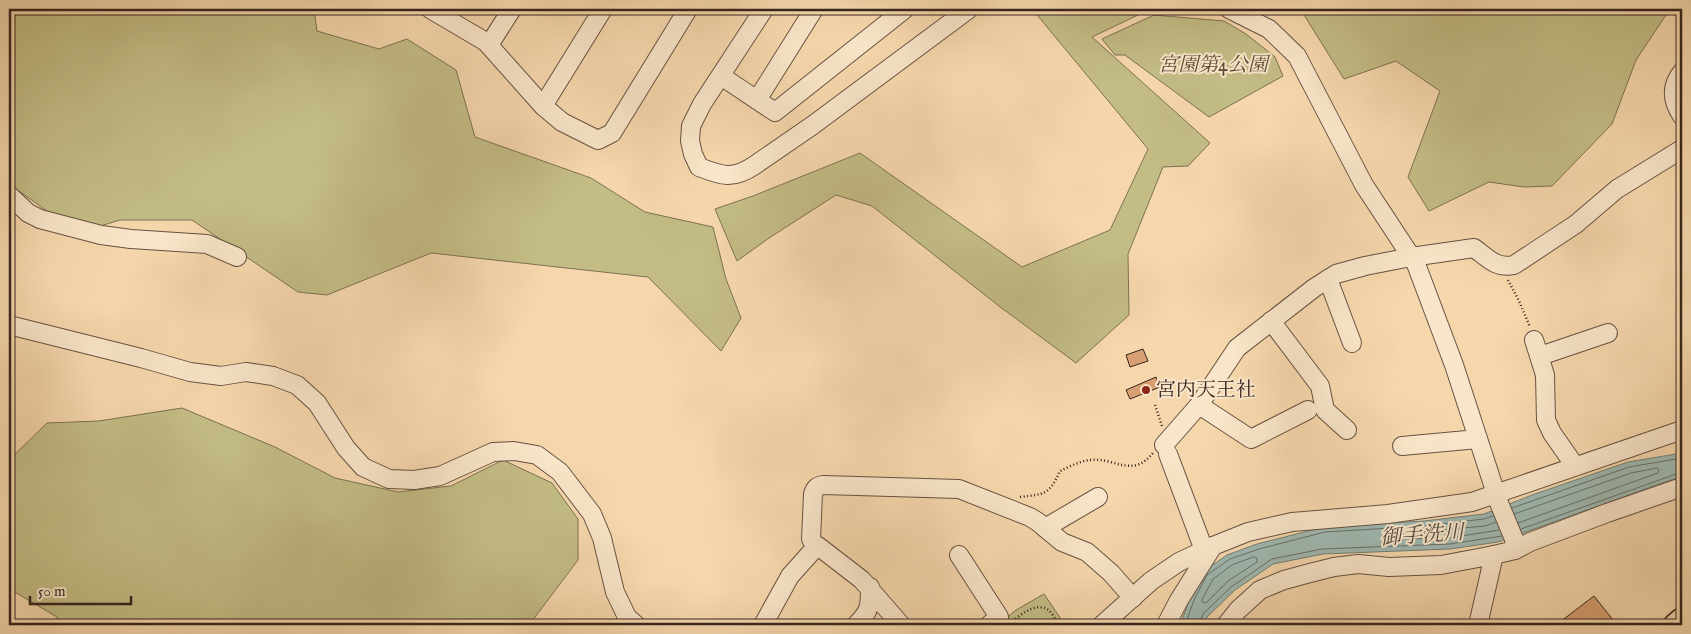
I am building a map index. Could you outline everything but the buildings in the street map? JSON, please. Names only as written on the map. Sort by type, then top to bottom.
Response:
[{"type":"main road","points":[[1675,625],[1682,619]]},
{"type":"street","points":[[430,9],[486,42],[543,106],[562,122],[598,140],[612,133],[688,9]]},
{"type":"street","points":[[489,45],[512,9]]},
{"type":"street","points":[[543,106],[603,9]]},
{"type":"street","points":[[764,9],[702,104],[691,126],[690,141],[693,154],[699,166],[721,175],[731,176],[746,172],[812,126],[969,9]]},
{"type":"street","points":[[757,100],[814,9]]},
{"type":"street","points":[[721,76],[776,112],[905,9]]},
{"type":"street","points":[[1229,9],[1269,29],[1298,56],[1364,185],[1416,264],[1454,365],[1497,499],[1514,545]]},
{"type":"street","points":[[1682,72],[1676,80],[1673,97],[1675,106],[1682,116]]},
{"type":"street","points":[[1209,548],[1166,449],[1199,405],[1237,348],[1314,288],[1336,274],[1411,257],[1474,248],[1499,266],[1514,265],[1576,224],[1617,189],[1682,149]]},
{"type":"street","points":[[9,195],[28,214],[40,219],[108,236],[206,244],[237,257]]},
{"type":"street","points":[[1328,279],[1352,343]]},
{"type":"street","points":[[1271,321],[1320,386],[1325,410],[1347,430]]},
{"type":"street","points":[[9,326],[190,372],[221,376],[246,372],[273,376],[297,385],[316,403],[346,448],[363,467],[389,479],[414,480],[440,476],[493,452],[514,450],[538,455],[560,472],[592,514],[602,538],[615,592],[627,616],[636,625]]},
{"type":"street","points":[[1540,356],[1608,334]]},
{"type":"street","points":[[1534,340],[1545,375],[1546,420],[1552,433],[1575,466]]},
{"type":"street","points":[[1199,405],[1251,439],[1308,410]]},
{"type":"street","points":[[1102,625],[1151,581],[1179,562],[1248,532],[1292,522],[1388,514],[1497,499],[1575,466],[1682,430]]},
{"type":"street","points":[[1402,446],[1478,439]]},
{"type":"street","points":[[902,625],[858,576],[820,547],[816,547],[811,539],[813,494],[818,486],[959,489],[1030,517],[1062,542],[1087,552],[1112,574],[1133,598]]},
{"type":"street","points":[[1226,625],[1238,610],[1260,590],[1284,580],[1334,567],[1358,564],[1389,567],[1441,565],[1494,555],[1514,545],[1530,542],[1682,487]]},
{"type":"street","points":[[1045,528],[1098,496]]},
{"type":"street","points":[[763,625],[790,576],[816,547]]},
{"type":"street","points":[[1166,625],[1209,548]]},
{"type":"street","points":[[959,555],[999,617],[989,625]]},
{"type":"street","points":[[1478,625],[1494,555]]},
{"type":"street","points":[[856,625],[864,616],[870,604],[870,588]]},
{"type":"path","points":[[1499,266],[1519,300],[1534,340]]},
{"type":"path","points":[[1155,405],[1161,423]]},
{"type":"path","points":[[1004,507],[1011,498],[1040,494],[1048,490],[1053,486],[1060,472],[1081,462],[1098,460],[1138,466],[1146,462],[1156,450],[1166,449]]},
{"type":"path","points":[[1008,625],[1019,615],[1035,607],[1040,607],[1049,610],[1056,622],[1055,625]]},
{"type":"green space","points":[[9,9],[314,9],[317,31],[379,49],[407,39],[456,70],[475,137],[591,178],[645,212],[713,227],[726,279],[741,318],[721,351],[648,277],[431,253],[327,295],[298,292],[192,220],[120,220],[78,233],[9,184]]},
{"type":"green space","points":[[1296,9],[1670,9],[1636,60],[1612,124],[1552,186],[1524,187],[1489,182],[1429,211],[1408,177],[1440,91],[1396,61],[1344,79],[1301,10]]},
{"type":"green space","points":[[1033,10],[1138,15],[1092,37],[1210,143],[1188,166],[1163,167],[1128,254],[1129,315],[1076,363],[999,306],[872,206],[836,195],[737,261],[715,209],[753,196],[860,153],[1022,267],[1110,230],[1148,149]]},
{"type":"green space","name":"宮園第4公園","points":[[1154,15],[1224,21],[1246,34],[1275,57],[1283,76],[1209,117],[1125,55],[1115,55],[1102,39]]},
{"type":"green space","points":[[182,408],[275,447],[335,478],[398,492],[451,486],[503,460],[552,483],[578,519],[578,560],[529,625],[60,625],[57,617],[13,591],[9,584],[9,460],[47,423],[99,421]]},
{"type":"green space","points":[[1044,594],[1065,625],[998,625],[1016,610]]},
{"type":"water","name":"御手洗川","points":[[1682,453],[1682,476],[1498,542],[1450,549],[1323,554],[1273,564],[1235,590],[1207,617],[1203,625],[1180,625],[1190,598],[1204,571],[1227,555],[1257,544],[1324,527],[1424,521],[1484,514],[1532,495],[1628,462]]},
{"type":"place","name":"宮内天王社","points":[[1146,390]]}]
